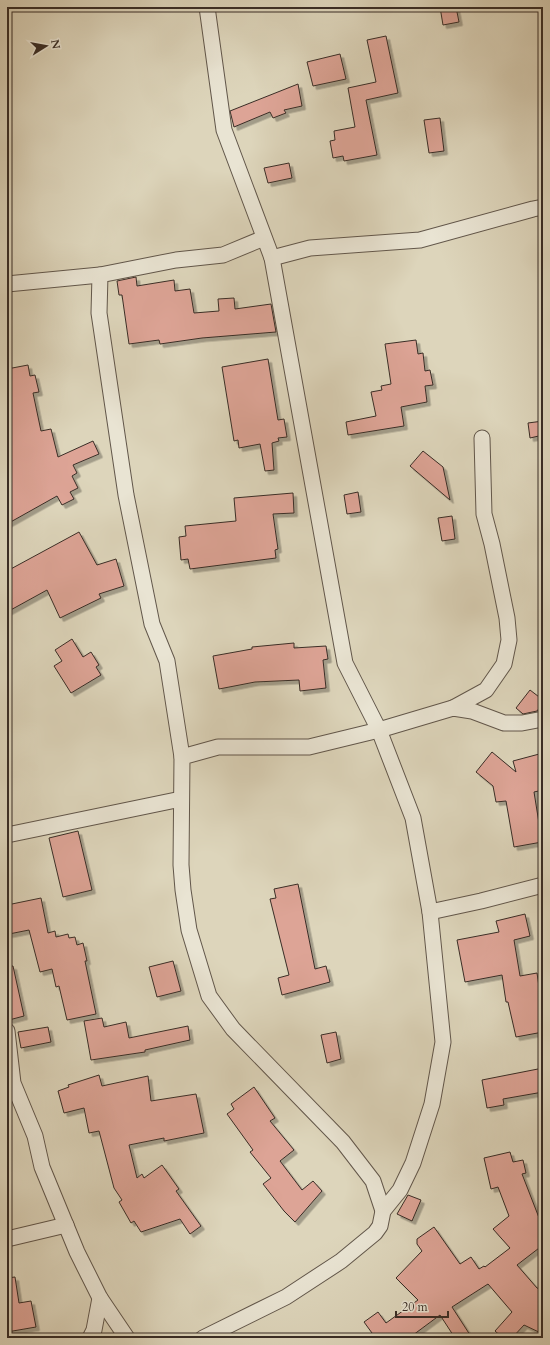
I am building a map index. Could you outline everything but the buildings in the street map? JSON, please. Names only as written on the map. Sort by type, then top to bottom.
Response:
[{"type":"street","points":[[203,1338],[286,1297],[341,1261],[374,1233],[380,1226],[383,1211],[400,1190],[413,1163],[432,1104],[443,1042],[430,912],[413,818],[380,730],[345,663],[272,258],[224,130],[207,7]]},
{"type":"street","points":[[272,258],[310,248],[420,240],[533,209],[543,208]]},
{"type":"street","points":[[7,284],[100,275],[176,260],[223,255],[264,238]]},
{"type":"street","points":[[100,275],[99,313],[126,495],[152,624],[167,661],[182,757],[181,799],[183,890],[190,930],[209,996],[233,1029],[343,1142],[373,1181],[383,1211]]},
{"type":"street","points":[[182,757],[218,747],[309,747],[380,730],[453,708],[486,690],[504,664],[509,640],[507,618],[492,544],[484,514],[482,438]]},
{"type":"street","points":[[453,708],[472,711],[504,722],[522,723],[543,719]]},
{"type":"street","points":[[7,835],[181,799]]},
{"type":"street","points":[[430,912],[543,885]]},
{"type":"street","points":[[7,1031],[10,1083],[35,1136],[42,1167],[77,1252],[100,1298],[127,1338]]},
{"type":"street","points":[[7,1239],[66,1225]]},
{"type":"street","points":[[92,1334],[100,1298]]},
{"type":"street","points":[[92,1334],[118,1324]]}]
